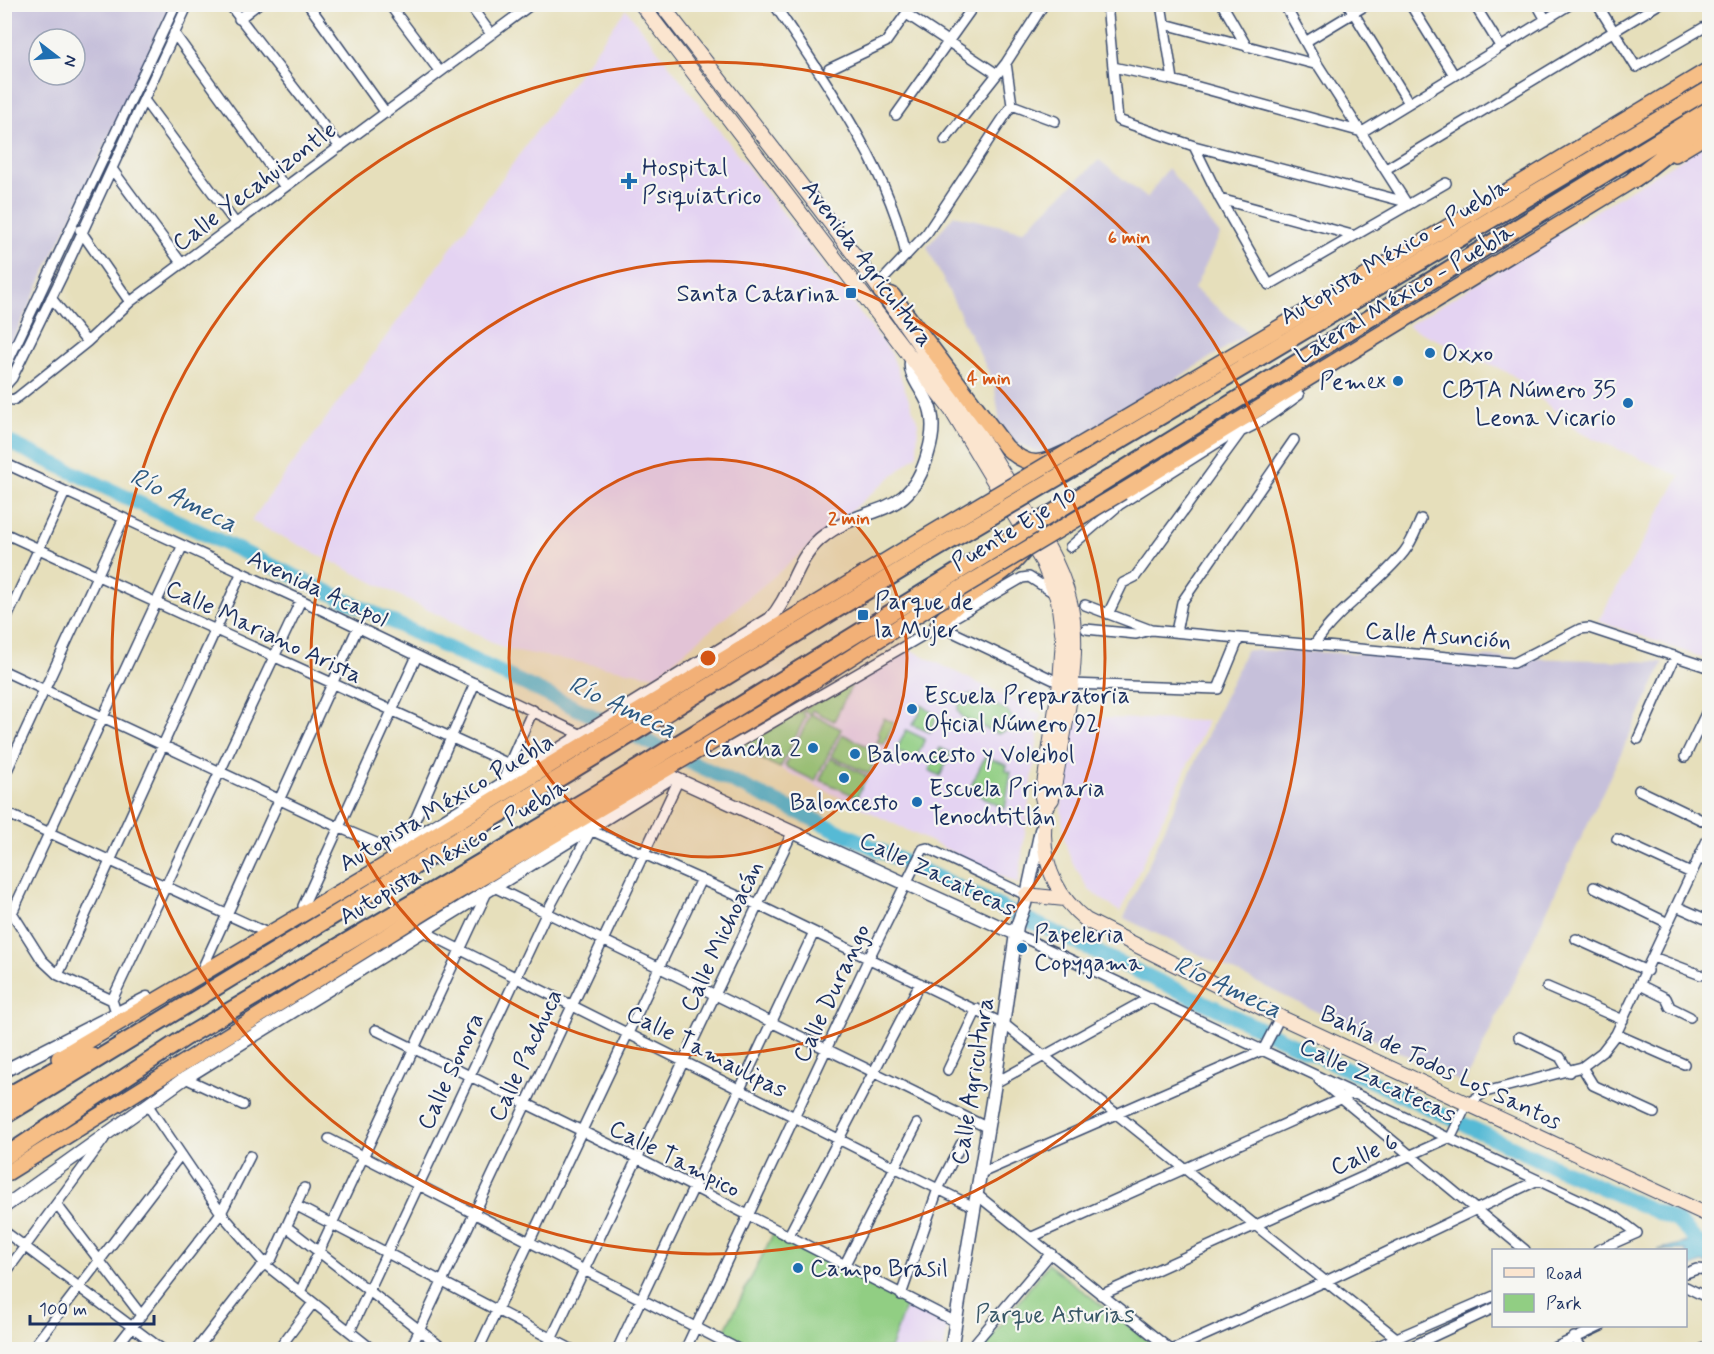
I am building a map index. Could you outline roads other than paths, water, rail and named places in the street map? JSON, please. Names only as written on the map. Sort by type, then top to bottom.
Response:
[{"type":"highway","name":"Lateral México - Puebla","points":[[1070,451],[1355,284],[1710,69]]},
{"type":"highway","name":"Autopista México - Puebla","points":[[1102,451],[1710,89]]},
{"type":"highway","name":"Autopista México - Puebla","points":[[1113,476],[1710,109]]},
{"type":"highway","points":[[1634,179],[1710,119]]},
{"type":"highway","name":"Lateral México - Puebla","points":[[1122,492],[1209,443],[1710,133]]},
{"type":"highway","points":[[879,289],[892,295],[1013,454],[1028,462],[1041,464],[1070,451]]},
{"type":"highway","name":"Puente Eje 10","points":[[911,555],[1070,451]]},
{"type":"highway","name":"Puente Eje 10","points":[[911,555],[1102,451]]},
{"type":"highway","name":"Puente Eje 10","points":[[930,598],[1113,476]]},
{"type":"highway","name":"Puente Eje 10","points":[[930,598],[1025,550],[1122,492]]},
{"type":"highway","points":[[938,625],[950,608],[1013,567],[1025,550]]},
{"type":"highway","name":"Autopista México - Puebla","points":[[4,1116],[623,740],[911,555]]},
{"type":"highway","name":"Autopista México Puebla","points":[[4,1089],[127,1020],[585,736],[911,555]]},
{"type":"highway","points":[[4,1175],[460,899],[652,776],[787,698],[930,598]]},
{"type":"highway","name":"Autopista México - Puebla","points":[[4,1156],[186,1037],[588,799],[690,735],[930,598]]},
{"type":"highway","points":[[4,1098],[77,1058],[106,1052]]},
{"type":"main road","name":"Avenida Agricultura","points":[[641,4],[951,410],[1043,563],[1056,594],[1063,639],[1065,683]]},
{"type":"main road","name":"Avenida Agricultura","points":[[661,4],[879,289],[961,403],[1055,559],[1073,619],[1052,799],[1045,814]]},
{"type":"main road","name":"Bahía de Todos Los Santos","points":[[1045,814],[1044,848],[1050,877],[1065,899],[1086,920],[1279,1020],[1465,1107],[1710,1216]]},
{"type":"main road","points":[[1025,900],[1065,899]]},
{"type":"street","points":[[4,370],[176,4]]},
{"type":"street","points":[[4,387],[12,378],[62,276],[188,4]]},
{"type":"street","points":[[229,4],[238,19],[340,147]]},
{"type":"street","points":[[238,19],[258,4]]},
{"type":"street","points":[[308,4],[386,113]]},
{"type":"street","points":[[389,4],[440,72]]},
{"type":"street","points":[[469,4],[491,34]]},
{"type":"street","name":"Calle Yecahuizontle","points":[[4,398],[13,400],[18,397],[87,342],[130,302],[532,4]]},
{"type":"street","points":[[774,4],[819,72],[862,146],[897,217],[906,256]]},
{"type":"street","points":[[829,69],[886,42],[908,15],[913,4]]},
{"type":"street","points":[[896,115],[934,58],[950,43],[975,4]]},
{"type":"street","points":[[945,140],[1006,63],[1044,4]]},
{"type":"street","points":[[1107,4],[1118,120],[1194,146],[1406,203]]},
{"type":"street","points":[[1161,4],[1173,80]]},
{"type":"street","points":[[1222,4],[1247,47]]},
{"type":"street","points":[[1284,4],[1318,65],[1406,203]]},
{"type":"street","points":[[1348,4],[1409,103]]},
{"type":"street","points":[[1305,42],[1368,4]]},
{"type":"street","points":[[1410,4],[1454,75]]},
{"type":"street","points":[[1474,4],[1500,46]]},
{"type":"street","points":[[1537,4],[1546,20]]},
{"type":"street","points":[[1113,67],[1173,80],[1362,132],[1571,4]]},
{"type":"street","points":[[1597,4],[1636,67],[1710,24]]},
{"type":"street","points":[[1386,169],[1659,4]]},
{"type":"street","points":[[908,15],[997,74]]},
{"type":"street","points":[[1165,24],[1318,65]]},
{"type":"street","points":[[174,33],[285,187]]},
{"type":"street","points":[[879,289],[927,233],[1012,105],[1006,63]]},
{"type":"street","points":[[144,100],[236,224]]},
{"type":"street","points":[[1012,105],[1055,121]]},
{"type":"street","points":[[1194,146],[1220,199],[1269,285],[1406,203],[1446,183]]},
{"type":"street","points":[[112,169],[182,264]]},
{"type":"street","points":[[93,184],[102,190]]},
{"type":"street","points":[[1220,199],[1352,235]]},
{"type":"street","points":[[73,226],[83,232],[130,302]]},
{"type":"street","points":[[52,271],[62,276]]},
{"type":"street","points":[[51,298],[87,342]]},
{"type":"street","points":[[633,709],[770,619],[786,599],[801,562],[810,548],[838,526],[899,501],[916,485],[928,452],[932,425],[928,399],[910,367],[912,358]]},
{"type":"street","points":[[1070,547],[1119,506],[1209,443],[1240,433],[1299,395]]},
{"type":"street","points":[[1108,614],[1124,583],[1135,577],[1240,433]]},
{"type":"street","points":[[1176,632],[1182,602],[1294,440]]},
{"type":"street","name":"Avenida Acapol","points":[[5,466],[301,600],[585,736]]},
{"type":"street","points":[[4,624],[65,492]]},
{"type":"street","points":[[1314,645],[1328,624],[1394,564],[1408,546],[1421,519]]},
{"type":"street","points":[[4,777],[123,520]]},
{"type":"street","name":"Calle Mariano Arista","points":[[4,533],[39,547],[508,764]]},
{"type":"street","points":[[12,913],[182,547]]},
{"type":"street","points":[[58,975],[241,574]]},
{"type":"street","points":[[729,748],[1022,578],[1029,577],[1056,594]]},
{"type":"street","points":[[117,1015],[112,1000],[301,600]]},
{"type":"street","name":"Calle Asunción","points":[[1085,605],[1151,630],[1514,663],[1561,638],[1589,628],[1710,668]]},
{"type":"street","points":[[938,625],[1065,683],[1218,689],[1239,638]]},
{"type":"street","points":[[204,965],[225,914],[358,627]]},
{"type":"street","name":"Calle Asunción","points":[[1086,629],[1136,634],[1151,630]]},
{"type":"street","points":[[303,906],[417,656]]},
{"type":"street","points":[[1638,739],[1675,656]]},
{"type":"street","points":[[4,671],[338,827],[399,848],[475,683]]},
{"type":"street","points":[[1685,757],[1710,705]]},
{"type":"street","points":[[501,789],[508,764],[533,710]]},
{"type":"street","name":"Autopista México Puebla","points":[[4,1071],[117,1015],[263,931],[501,789],[551,754],[585,736]]},
{"type":"street","points":[[4,1207],[185,1078],[421,930],[460,899],[490,887],[675,778]]},
{"type":"street","name":"Calle Zacatecas","points":[[675,778],[792,831],[907,879],[1354,1093],[1453,1133],[1538,1180],[1616,1217],[1637,1233],[1602,1249]]},
{"type":"street","name":"Calle Pachuca","points":[[410,1350],[643,854],[675,778]]},
{"type":"street","points":[[1639,790],[1710,824]]},
{"type":"street","points":[[4,812],[263,931]]},
{"type":"street","name":"Calle Agricultura","points":[[951,1350],[995,1083],[1016,930],[1045,814]]},
{"type":"street","points":[[590,829],[758,905],[1004,1024],[1395,1337]]},
{"type":"street","name":"Calle Sonora","points":[[350,1331],[547,912],[590,829]]},
{"type":"street","name":"Calle Michoacán","points":[[546,1350],[792,831]]},
{"type":"street","points":[[1453,1133],[1465,1107],[1485,1092],[1569,1072],[1582,1067],[1602,1052],[1616,1034],[1623,1020],[1710,834]]},
{"type":"street","points":[[1617,839],[1691,873]]},
{"type":"street","name":"Calle Durango","points":[[685,1350],[868,957],[921,852],[927,848],[1025,900]]},
{"type":"street","points":[[1698,858],[1710,863]]},
{"type":"street","points":[[478,1350],[701,879]]},
{"type":"street","points":[[490,887],[659,966],[988,1128]]},
{"type":"street","points":[[300,1292],[490,887]]},
{"type":"street","points":[[1594,887],[1668,923]]},
{"type":"street","points":[[4,900],[42,960],[58,975],[112,1000]]},
{"type":"street","points":[[1676,906],[1710,921]]},
{"type":"street","name":"Calle Tamaulipas","points":[[421,930],[974,1207]]},
{"type":"street","points":[[616,1350],[814,932]]},
{"type":"street","points":[[1576,939],[1647,971]]},
{"type":"street","points":[[1653,957],[1701,975]]},
{"type":"street","points":[[788,1237],[875,1073],[920,982]]},
{"type":"street","points":[[1640,985],[1666,998],[1670,1008],[1690,1017]]},
{"type":"street","points":[[1547,987],[1623,1020]]},
{"type":"street","points":[[995,1083],[1151,997]]},
{"type":"street","points":[[948,1070],[977,1009]]},
{"type":"street","points":[[979,1174],[1113,1113],[1263,1050],[1279,1020]]},
{"type":"street","name":"Calle Tampico","points":[[376,1030],[581,1133],[637,1158],[747,1217],[956,1322]]},
{"type":"street","points":[[1616,1034],[1684,1064]]},
{"type":"street","points":[[1519,1037],[1560,1058],[1569,1072]]},
{"type":"street","points":[[1582,1067],[1593,1085],[1654,1113]]},
{"type":"street","points":[[1308,1072],[1523,1249]]},
{"type":"street","points":[[185,1078],[243,1105]]},
{"type":"street","points":[[1032,1237],[1354,1093]]},
{"type":"street","points":[[147,1104],[221,1213],[266,1265],[350,1331],[368,1348]]},
{"type":"street","points":[[844,1266],[917,1124]]},
{"type":"street","points":[[4,1275],[112,1128]]},
{"type":"street","name":"Calle 6","points":[[1101,1294],[1254,1226],[1453,1133]]},
{"type":"street","points":[[328,1139],[740,1350]]},
{"type":"street","points":[[901,1294],[938,1189],[961,1144]]},
{"type":"street","points":[[31,1350],[181,1154]]},
{"type":"street","points":[[114,1350],[221,1213],[250,1156]]},
{"type":"street","points":[[976,1194],[1172,1350],[1324,1282],[1538,1180]]},
{"type":"street","points":[[196,1350],[259,1269],[272,1258],[304,1188]]},
{"type":"street","points":[[57,1205],[141,1315]]},
{"type":"street","points":[[297,1206],[573,1350]]},
{"type":"street","points":[[287,1227],[445,1350]]},
{"type":"street","points":[[4,1231],[163,1350]]},
{"type":"street","points":[[969,1350],[1050,1253]]},
{"type":"street","points":[[1687,1273],[1697,1269],[1710,1270]]},
{"type":"street","points":[[1687,1288],[1710,1299]]},
{"type":"street","points":[[1369,1350],[1492,1297]]},
{"type":"street","points":[[278,1350],[313,1303]]},
{"type":"street","points":[[1404,1350],[1492,1309]]},
{"type":"street","points":[[1550,1350],[1598,1327]]},
{"type":"street","points":[[1574,1337],[1583,1350]]},
{"type":"street","points":[[1701,1350],[1710,1344]]},
{"type":"water","points":[[1709,1237],[1709,1265],[1704,1262],[1687,1270],[1687,1249],[1662,1249]]},
{"type":"waterway","name":"Río Ameca","points":[[4,440],[1555,1167],[1677,1221],[1706,1250]]},
{"type":"place","name":"Hospital Psiquiatrico","points":[[629,181]]},
{"type":"place","name":"Santa Catarina","points":[[851,293]]},
{"type":"place","name":"Oxxo","points":[[1430,353]]},
{"type":"place","name":"Pemex","points":[[1398,381]]},
{"type":"place","name":"CBTA Número 35 Leona Vicario","points":[[1628,403]]},
{"type":"place","name":"Parque de la Mujer","points":[[863,615]]},
{"type":"place","name":"Escuela Preparatoria Oficial Número 92","points":[[912,709]]},
{"type":"place","name":"Cancha 2","points":[[813,748]]},
{"type":"place","name":"Baloncesto y Voleibol","points":[[855,754]]},
{"type":"place","name":"Baloncesto","points":[[844,778]]},
{"type":"place","name":"Escuela Primaria Tenochtitlán","points":[[917,802]]},
{"type":"place","name":"Papeleria Copygama","points":[[1022,948]]},
{"type":"place","name":"Campo Brasil","points":[[798,1268]]},
{"type":"park label","name":"Parque Asturias","points":[[1055,1314]]}]
